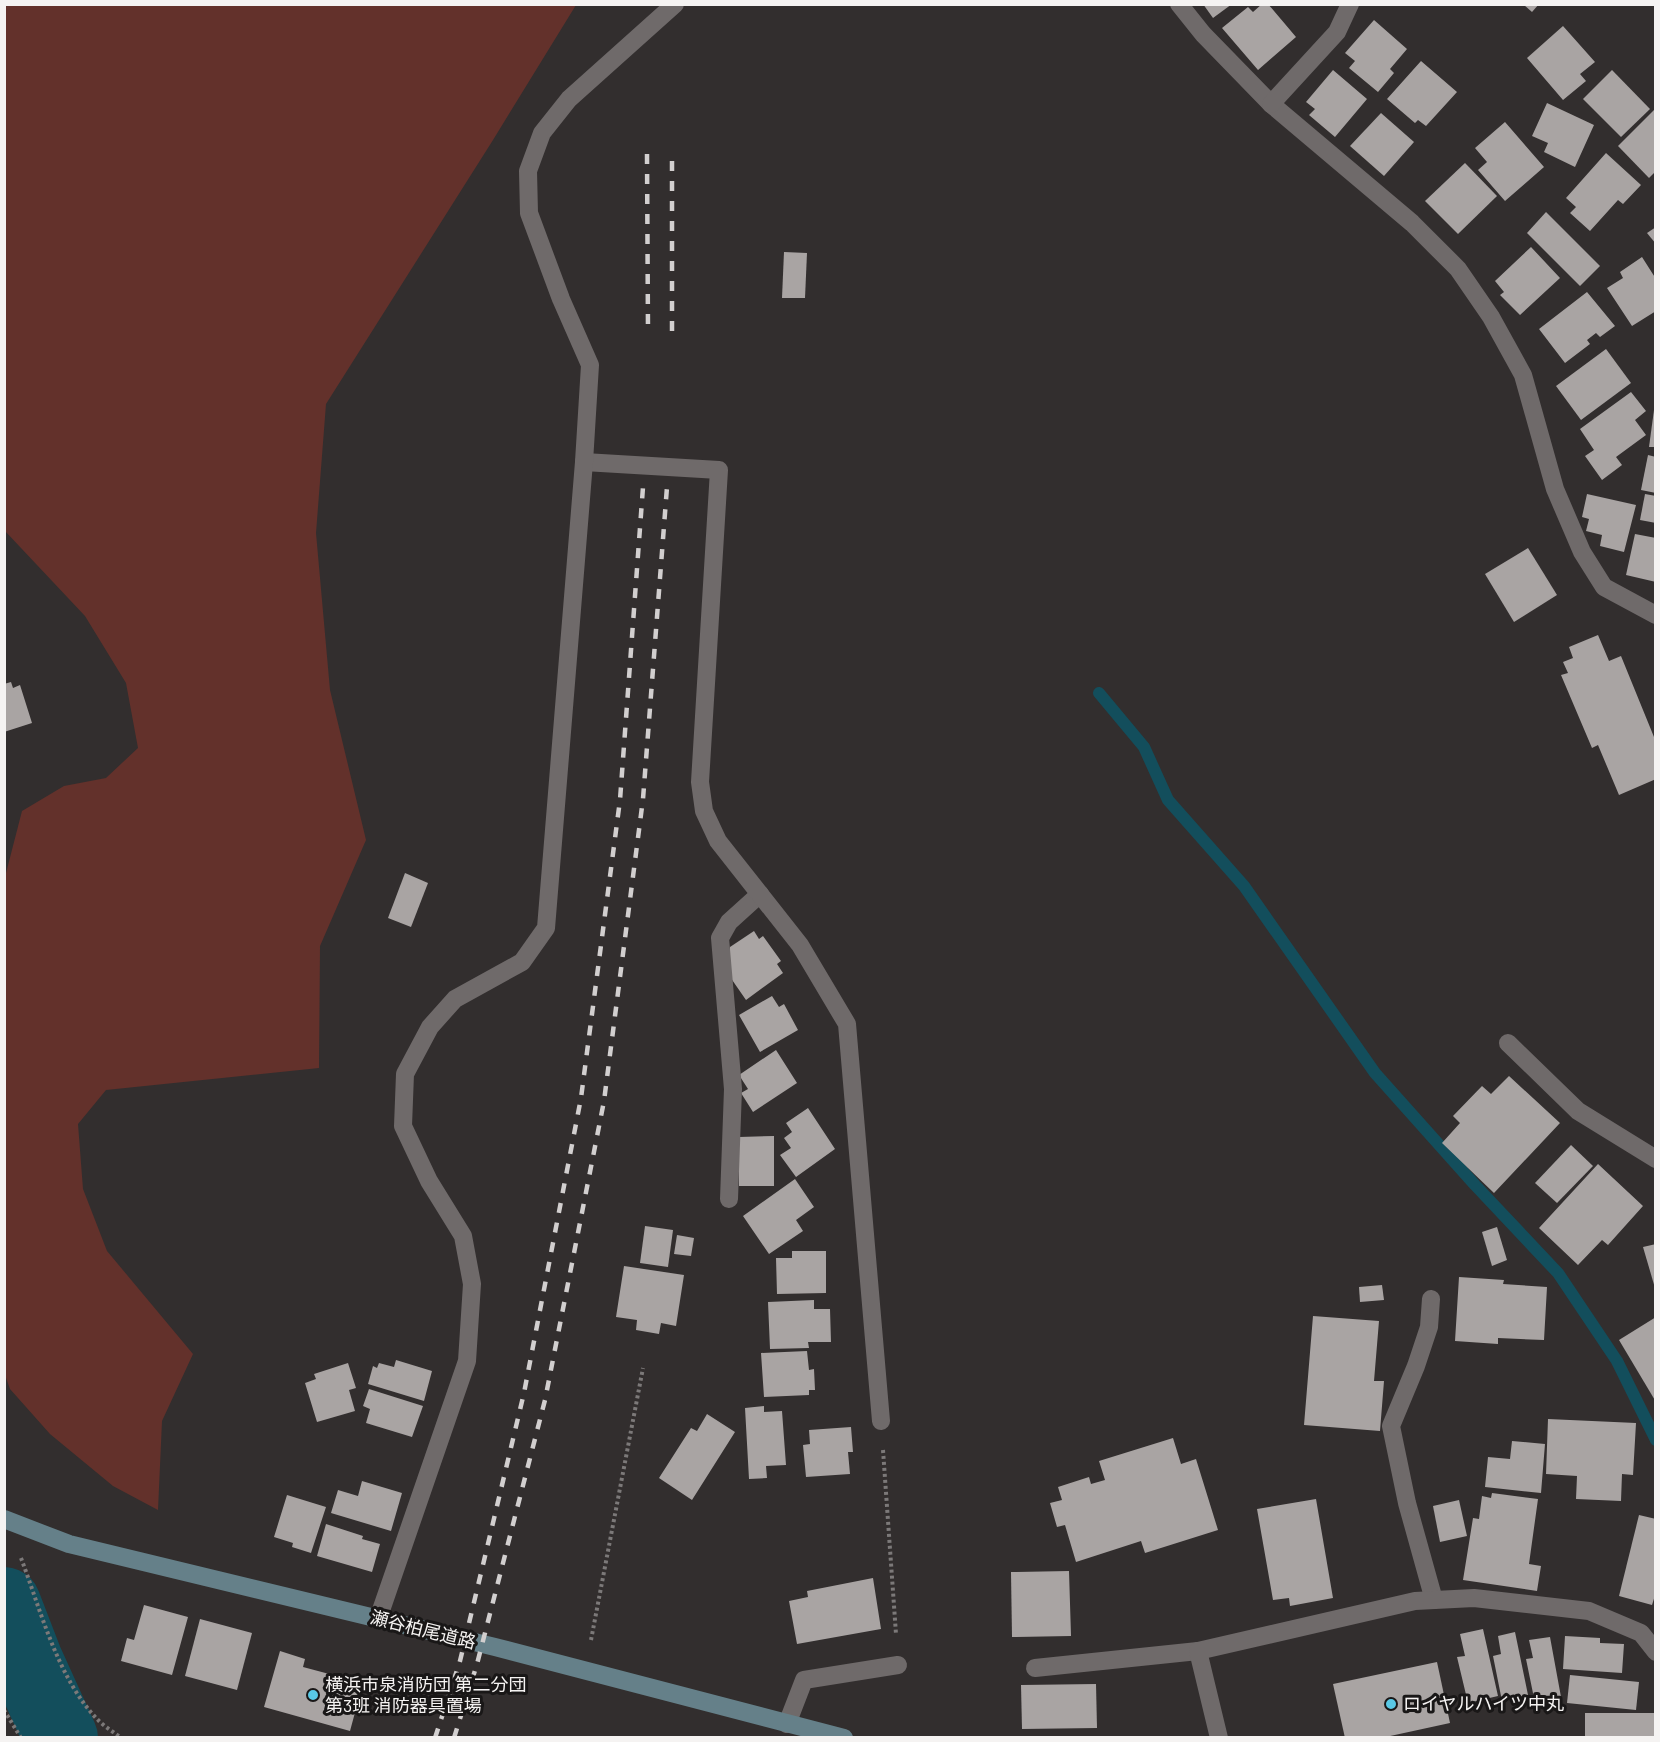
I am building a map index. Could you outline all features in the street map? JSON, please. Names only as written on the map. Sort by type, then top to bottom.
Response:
[{"type":"main road","name":"瀬谷柏尾道路","points":[[4,1520],[69,1544],[586,1670],[844,1737]]},
{"type":"street","points":[[378,1619],[467,1361],[472,1284],[463,1236],[429,1181],[403,1126],[405,1074],[430,1027],[455,999],[522,962],[546,928],[590,365],[561,299],[529,213],[528,171],[542,133],[568,99],[675,4]]},
{"type":"street","points":[[1179,4],[1203,34],[1271,105],[1412,223],[1458,269],[1491,317],[1523,375],[1555,489],[1582,552],[1604,587],[1656,615]]},
{"type":"street","points":[[1271,105],[1337,32],[1350,4]]},
{"type":"street","points":[[584,462],[719,470],[700,782],[705,811],[718,841],[800,945],[848,1024],[881,1421]]},
{"type":"street","points":[[729,1199],[733,1089],[720,938],[729,922],[760,894]]},
{"type":"street","points":[[1508,1043],[1578,1111],[1656,1159]]},
{"type":"street","points":[[1431,1299],[1429,1327],[1416,1366],[1390,1426],[1407,1503],[1434,1600]]},
{"type":"street","points":[[1035,1668],[1198,1651],[1415,1601],[1474,1598],[1589,1611],[1641,1632],[1656,1652]]},
{"type":"street","points":[[1198,1651],[1219,1737]]},
{"type":"street","points":[[787,1724],[804,1680],[898,1665]]},
{"type":"path","points":[[586,1670],[643,1368]]},
{"type":"path","points":[[885,1466],[898,1665]]},
{"type":"path","points":[[12,1554],[20,1555],[50,1637],[71,1684],[99,1721],[122,1737]]},
{"type":"path","points":[[4,1710],[21,1737]]},
{"type":"shaded area","points":[[5,4],[576,5],[326,404],[316,533],[330,690],[366,840],[320,946],[319,1068],[106,1090],[78,1124],[83,1189],[107,1251],[193,1354],[162,1421],[158,1510],[113,1486],[50,1434],[10,1389],[5,1375],[5,877],[22,811],[64,786],[106,778],[138,748],[126,683],[85,616],[5,531]]},
{"type":"building","points":[[1203,4],[1232,4],[1213,18]]},
{"type":"building","points":[[1262,4],[1268,4],[1296,37],[1258,70],[1222,28],[1248,7],[1253,12]]},
{"type":"building","points":[[1523,4],[1539,4],[1532,12]]},
{"type":"building","points":[[1374,20],[1407,49],[1390,69],[1394,73],[1378,92],[1349,68],[1355,61],[1345,53]]},
{"type":"building","points":[[1563,26],[1595,62],[1580,74],[1586,81],[1563,100],[1527,58]]},
{"type":"building","points":[[1421,61],[1457,92],[1426,126],[1418,120],[1415,123],[1387,99]]},
{"type":"building","points":[[1333,70],[1367,99],[1335,137],[1309,115],[1315,109],[1306,102]]},
{"type":"building","points":[[1612,70],[1650,109],[1621,137],[1583,99]]},
{"type":"building","points":[[1547,103],[1594,125],[1575,167],[1544,152],[1548,143],[1532,136]]},
{"type":"building","points":[[1656,108],[1656,171],[1649,178],[1618,146]]},
{"type":"building","points":[[1381,113],[1414,142],[1384,176],[1350,146]]},
{"type":"building","points":[[1505,122],[1544,167],[1505,201],[1478,170],[1487,162],[1475,148]]},
{"type":"building","points":[[1606,153],[1641,185],[1623,204],[1618,200],[1590,231],[1570,213],[1576,207],[1566,198]]},
{"type":"building","points":[[1465,163],[1497,196],[1458,234],[1425,201]]},
{"type":"building","points":[[1546,212],[1600,266],[1580,286],[1527,233]]},
{"type":"building","points":[[1656,227],[1656,244],[1647,233]]},
{"type":"building","points":[[1531,247],[1560,278],[1520,315],[1500,295],[1504,292],[1495,281]]},
{"type":"building","points":[[784,252],[807,253],[805,298],[782,298]]},
{"type":"building","points":[[1642,257],[1656,279],[1656,311],[1632,326],[1607,288],[1623,278],[1620,272]]},
{"type":"building","points":[[1587,292],[1615,326],[1600,337],[1596,333],[1587,340],[1590,344],[1565,363],[1539,329]]},
{"type":"building","points":[[1606,349],[1631,383],[1581,420],[1556,386]]},
{"type":"building","points":[[1631,392],[1646,411],[1635,420],[1646,435],[1616,457],[1622,465],[1602,480],[1585,456],[1594,450],[1580,429]]},
{"type":"building","points":[[1654,410],[1656,410],[1656,447],[1649,447]]},
{"type":"building","points":[[1648,455],[1656,457],[1656,493],[1641,490]]},
{"type":"building","points":[[1587,494],[1636,505],[1624,552],[1600,546],[1602,535],[1586,531],[1589,519],[1582,517]]},
{"type":"building","points":[[1645,494],[1656,496],[1656,523],[1640,520]]},
{"type":"building","points":[[1635,534],[1656,538],[1656,582],[1626,575]]},
{"type":"building","points":[[1528,548],[1557,595],[1514,622],[1485,574]]},
{"type":"building","points":[[1598,635],[1609,661],[1621,656],[1654,737],[1656,736],[1656,779],[1619,795],[1598,745],[1592,748],[1561,675],[1568,673],[1563,662],[1573,658],[1569,647]]},
{"type":"building","points":[[11,682],[13,688],[20,685],[32,723],[4,732],[4,684]]},
{"type":"building","points":[[405,873],[428,883],[411,927],[388,918]]},
{"type":"building","points":[[754,931],[759,939],[763,936],[781,961],[777,964],[783,973],[746,1000],[728,974],[730,947]]},
{"type":"building","points":[[772,996],[779,1007],[784,1004],[798,1030],[760,1052],[739,1015]]},
{"type":"building","points":[[776,1050],[797,1083],[753,1112],[741,1093],[748,1089],[739,1075]]},
{"type":"building","points":[[1509,1076],[1560,1123],[1494,1193],[1442,1143],[1460,1123],[1453,1116],[1482,1086],[1491,1094]]},
{"type":"building","points":[[808,1108],[835,1149],[796,1177],[780,1155],[791,1148],[784,1138],[792,1132],[786,1123]]},
{"type":"building","points":[[774,1136],[774,1186],[739,1186],[739,1137]]},
{"type":"building","points":[[1571,1145],[1593,1166],[1557,1203],[1535,1183]]},
{"type":"building","points":[[1598,1164],[1643,1206],[1608,1245],[1602,1240],[1578,1265],[1539,1228]]},
{"type":"building","points":[[795,1179],[814,1207],[796,1220],[803,1231],[769,1254],[743,1216]]},
{"type":"building","points":[[645,1226],[673,1230],[668,1267],[640,1263]]},
{"type":"building","points":[[1497,1227],[1507,1260],[1492,1266],[1482,1232]]},
{"type":"building","points":[[677,1235],[694,1238],[691,1256],[674,1254]]},
{"type":"building","points":[[1656,1244],[1656,1288],[1655,1288],[1643,1247]]},
{"type":"building","points":[[792,1251],[826,1251],[826,1293],[777,1294],[776,1258],[792,1258]]},
{"type":"building","points":[[624,1266],[684,1275],[676,1326],[661,1323],[659,1334],[636,1330],[637,1320],[616,1317]]},
{"type":"building","points":[[1459,1277],[1504,1280],[1503,1284],[1547,1287],[1544,1340],[1498,1338],[1498,1344],[1455,1341]]},
{"type":"building","points":[[1382,1285],[1384,1300],[1360,1302],[1359,1287]]},
{"type":"building","points":[[814,1300],[814,1309],[830,1309],[831,1342],[808,1342],[809,1348],[770,1349],[768,1302]]},
{"type":"building","points":[[1313,1316],[1379,1321],[1374,1381],[1384,1381],[1380,1431],[1304,1425]]},
{"type":"building","points":[[1656,1317],[1656,1402],[1619,1340]]},
{"type":"building","points":[[807,1351],[809,1370],[814,1369],[815,1390],[809,1390],[809,1395],[764,1397],[761,1353]]},
{"type":"building","points":[[396,1360],[432,1371],[424,1401],[368,1384],[373,1366],[377,1368],[379,1363],[394,1367]]},
{"type":"building","points":[[348,1363],[356,1388],[349,1390],[355,1411],[317,1422],[305,1383],[316,1379],[314,1374]]},
{"type":"building","points":[[369,1389],[423,1406],[412,1437],[366,1423],[370,1409],[363,1406]]},
{"type":"building","points":[[764,1406],[764,1412],[782,1411],[786,1465],[766,1466],[767,1478],[749,1479],[745,1408]]},
{"type":"building","points":[[707,1414],[735,1432],[692,1500],[659,1478],[691,1428],[697,1431]]},
{"type":"building","points":[[1548,1419],[1636,1423],[1633,1475],[1622,1474],[1621,1501],[1576,1499],[1577,1476],[1546,1474]]},
{"type":"building","points":[[851,1427],[853,1452],[848,1452],[850,1474],[806,1477],[803,1445],[810,1444],[809,1430]]},
{"type":"building","points":[[1173,1438],[1181,1464],[1196,1459],[1218,1530],[1145,1553],[1141,1541],[1076,1562],[1065,1525],[1057,1527],[1050,1503],[1062,1500],[1058,1487],[1089,1477],[1091,1484],[1105,1480],[1099,1461]]},
{"type":"building","points":[[1512,1441],[1545,1444],[1541,1493],[1485,1487],[1488,1457],[1510,1459]]},
{"type":"building","points":[[362,1481],[402,1493],[391,1531],[331,1513],[338,1490],[358,1496]]},
{"type":"building","points":[[1492,1493],[1538,1499],[1529,1564],[1541,1566],[1537,1591],[1463,1580],[1473,1518],[1479,1519],[1482,1496],[1491,1498]]},
{"type":"building","points":[[287,1495],[326,1507],[311,1553],[292,1547],[293,1543],[274,1537]]},
{"type":"building","points":[[1316,1499],[1333,1598],[1290,1606],[1289,1598],[1273,1600],[1257,1509]]},
{"type":"building","points":[[1459,1500],[1467,1536],[1440,1542],[1433,1506]]},
{"type":"building","points":[[1639,1515],[1656,1519],[1656,1592],[1652,1605],[1619,1596]]},
{"type":"building","points":[[326,1524],[380,1544],[372,1572],[317,1556]]},
{"type":"building","points":[[1069,1571],[1071,1636],[1012,1637],[1011,1572]]},
{"type":"building","points":[[873,1578],[881,1629],[797,1644],[789,1601],[808,1597],[807,1591]]},
{"type":"building","points":[[144,1605],[188,1617],[172,1675],[121,1661],[127,1638],[134,1640]]},
{"type":"building","points":[[200,1619],[252,1633],[237,1690],[185,1676]]},
{"type":"building","points":[[1483,1629],[1498,1696],[1468,1703],[1457,1657],[1465,1656],[1460,1634]]},
{"type":"building","points":[[1515,1632],[1528,1695],[1502,1701],[1493,1656],[1501,1654],[1498,1636]]},
{"type":"building","points":[[1565,1636],[1600,1638],[1600,1643],[1624,1644],[1622,1673],[1563,1669]]},
{"type":"building","points":[[1550,1637],[1561,1697],[1535,1703],[1526,1659],[1533,1658],[1529,1640]]},
{"type":"building","name":"横浜市泉消防団 第二分団 第3班 消防器具置場","points":[[280,1651],[305,1659],[303,1667],[363,1683],[350,1731],[264,1707]]},
{"type":"building","name":"ロイヤルハイツ中丸","points":[[1437,1662],[1450,1723],[1381,1738],[1345,1738],[1333,1684]]},
{"type":"building","points":[[1570,1675],[1639,1682],[1636,1710],[1567,1703]]},
{"type":"building","points":[[1096,1684],[1097,1728],[1022,1729],[1021,1685]]},
{"type":"building","points":[[1585,1713],[1656,1713],[1656,1738],[1585,1738]]},
{"type":"waterway","points":[[1099,693],[1144,747],[1168,800],[1244,886],[1375,1073],[1475,1185],[1558,1273],[1617,1361],[1656,1440]]},
{"type":"waterway","points":[[4,1604],[26,1661],[61,1738]]},
{"type":"railway","points":[[672,153],[672,331]]},
{"type":"railway","points":[[647,154],[648,332]]},
{"type":"railway","points":[[435,1738],[460,1661],[524,1393],[581,1098],[620,800],[643,487]]},
{"type":"railway","points":[[454,1738],[477,1664],[545,1400],[604,1101],[643,799],[667,487]]},
{"type":"place","name":"横浜市泉消防団 第二分団 第3班 消防器具置場","points":[[313,1695]]},
{"type":"place","name":"ロイヤルハイツ中丸","points":[[1391,1704]]}]
